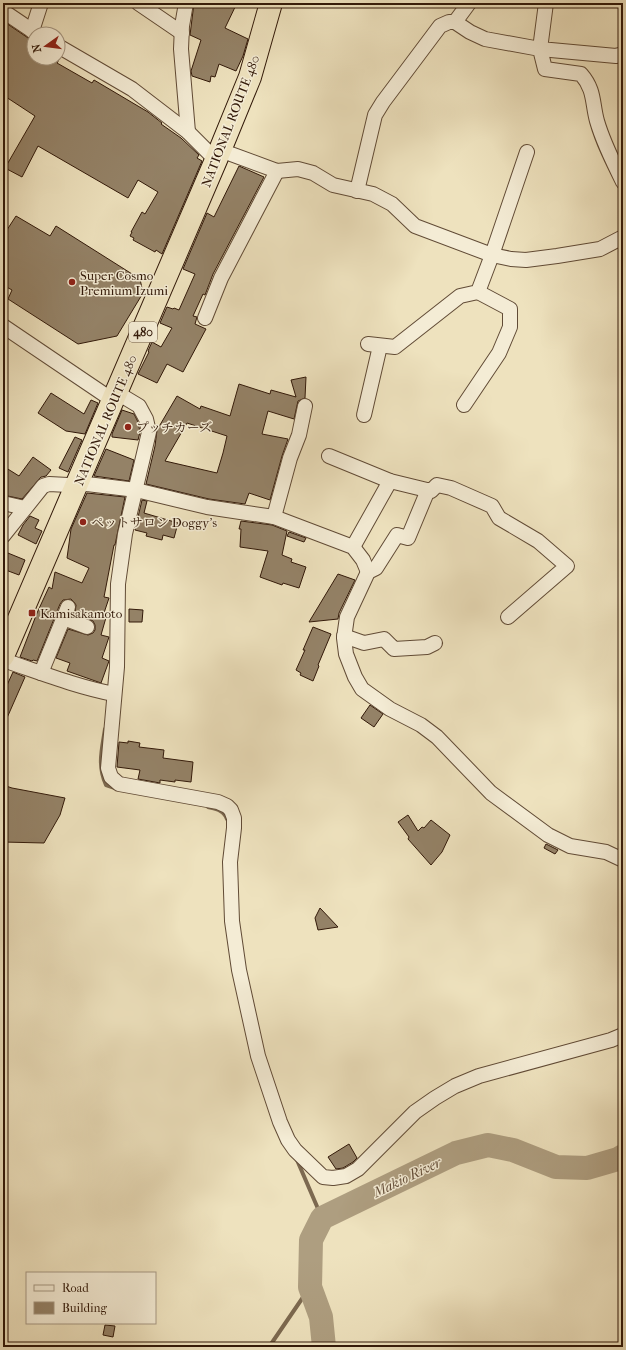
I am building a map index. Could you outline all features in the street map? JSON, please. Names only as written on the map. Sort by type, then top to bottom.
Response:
[{"type":"highway","name":"NATIONAL ROUTE 480","points":[[3,656],[218,155],[250,76],[271,3]]},
{"type":"street","points":[[36,26],[41,3]]},
{"type":"street","points":[[138,3],[182,33]]},
{"type":"street","points":[[186,3],[181,49],[188,132]]},
{"type":"street","points":[[455,22],[469,3]]},
{"type":"street","points":[[546,3],[540,49],[545,70],[581,74],[588,81],[593,96],[596,120],[605,144],[623,182]]},
{"type":"street","points":[[3,11],[26,27]]},
{"type":"street","points":[[357,191],[375,115],[440,26],[449,22],[455,22],[470,32],[485,39],[540,49],[616,56],[623,54]]},
{"type":"street","points":[[66,51],[132,89],[218,155],[277,171],[298,169],[313,172],[333,185],[373,194],[392,204],[415,226],[492,255],[526,260],[557,256],[600,249],[623,237]]},
{"type":"street","points":[[585,78],[589,53]]},
{"type":"street","points":[[478,292],[527,152]]},
{"type":"street","points":[[205,318],[221,278],[277,171]]},
{"type":"street","points":[[364,415],[374,345],[395,347],[460,296],[478,292],[510,309],[510,326],[499,353],[464,405]]},
{"type":"street","points":[[3,326],[105,395],[114,398],[124,397],[140,406],[146,419],[149,432],[125,534],[118,584],[117,667],[108,768],[111,777],[120,784],[218,802],[227,806],[231,810],[234,818],[230,862],[232,921],[239,970],[258,1056],[280,1122],[288,1140],[295,1150],[323,1177],[333,1178],[346,1176],[358,1169],[416,1112],[455,1086],[479,1076],[611,1040],[623,1034]]},
{"type":"street","points":[[274,517],[290,458],[299,435],[305,406]]},
{"type":"street","points":[[329,456],[390,482],[431,491],[437,485],[451,488],[492,506],[499,518],[538,541],[567,566],[508,617]]},
{"type":"street","points":[[353,548],[390,482]]},
{"type":"street","points":[[3,536],[43,486],[49,484],[87,484],[136,490],[207,507],[274,517],[353,548],[363,560],[368,572]]},
{"type":"street","points":[[428,490],[408,538],[397,535],[376,568],[368,572],[347,617],[344,636],[346,654],[355,677],[362,689],[390,709],[437,736],[491,793],[548,835],[570,846],[606,852],[623,860]]},
{"type":"street","points":[[3,503],[25,508]]},
{"type":"street","points":[[41,673],[65,613],[87,627]]},
{"type":"street","points":[[344,636],[364,643],[384,639],[394,649],[427,647],[434,643]]},
{"type":"street","points":[[3,660],[103,692],[114,694]]},
{"type":"building","points":[[194,3],[237,3],[225,28],[248,39],[243,56],[236,71],[219,64],[215,77],[211,76],[210,82],[192,76],[191,71],[201,40],[190,35]]},
{"type":"building","points":[[3,21],[26,37],[26,66],[62,66],[92,83],[94,80],[148,112],[162,123],[161,124],[181,138],[199,155],[197,158],[202,161],[162,254],[156,250],[155,252],[133,240],[134,238],[130,236],[142,212],[145,214],[158,192],[138,180],[128,198],[38,146],[22,177],[5,168],[35,116],[3,95]]},
{"type":"building","points":[[239,166],[264,177],[213,274],[205,295],[203,294],[193,316],[197,317],[195,324],[206,329],[183,372],[167,364],[157,383],[138,374],[149,352],[148,351],[152,342],[161,347],[172,328],[160,323],[167,307],[179,310],[195,274],[183,269],[207,213],[214,217]]},
{"type":"building","name":"Super Cosmo Premium Izumi","points":[[16,216],[50,236],[56,226],[140,279],[143,293],[117,336],[78,344],[8,299],[12,290],[3,285],[3,236]]},
{"type":"building","points":[[306,377],[305,398],[298,401],[294,419],[268,411],[262,434],[288,439],[270,500],[249,493],[245,504],[209,499],[146,484],[155,446],[157,430],[177,396],[200,409],[201,406],[230,416],[239,384],[270,394],[271,390],[296,397],[291,380]],"holes":[[[187,423],[227,436],[217,473],[165,461]]]},
{"type":"building","points":[[51,393],[84,414],[91,400],[98,403],[85,434],[66,431],[38,413]]},
{"type":"building","name":"プッチカーズ","points":[[122,410],[134,414],[138,422],[140,432],[138,440],[112,437]]},
{"type":"building","points":[[75,437],[82,440],[68,472],[59,468]]},
{"type":"building","points":[[106,449],[134,460],[129,481],[94,476]]},
{"type":"building","points":[[33,457],[51,470],[46,476],[41,477],[22,499],[3,495],[3,466],[19,476]]},
{"type":"building","points":[[87,493],[125,497],[104,597],[109,598],[104,613],[107,614],[101,635],[109,637],[102,658],[109,661],[101,683],[67,671],[70,663],[56,658],[68,629],[88,635],[93,633],[95,630],[93,621],[75,613],[76,605],[71,599],[63,600],[60,604],[37,661],[20,657],[49,587],[52,589],[55,572],[82,583],[89,568],[67,558],[71,529]]},
{"type":"building","points":[[142,500],[147,501],[144,513],[178,523],[174,538],[163,535],[162,540],[146,536],[147,533],[135,530]]},
{"type":"building","points":[[30,516],[39,520],[35,528],[42,531],[36,544],[18,535]]},
{"type":"building","points":[[241,521],[272,525],[287,531],[282,555],[292,559],[291,562],[306,567],[299,588],[283,583],[282,585],[260,577],[268,551],[240,547],[241,529],[239,529]]},
{"type":"building","points":[[289,532],[306,538],[304,542],[287,536]]},
{"type":"building","points":[[3,551],[25,560],[19,575],[3,569]]},
{"type":"building","points":[[338,574],[355,580],[339,613],[338,619],[309,622]]},
{"type":"building","points":[[129,609],[143,610],[142,622],[129,622]]},
{"type":"building","points":[[313,627],[331,634],[313,681],[300,675],[301,673],[296,670]]},
{"type":"building","points":[[13,672],[25,677],[3,727],[3,694]]},
{"type":"building","points":[[370,705],[383,714],[374,727],[361,718]]},
{"type":"building","points":[[128,741],[140,743],[139,747],[164,750],[163,758],[193,762],[191,782],[160,780],[160,783],[138,779],[140,770],[117,767],[119,742],[128,743]]},
{"type":"building","points":[[3,785],[65,798],[60,815],[44,843],[3,842]]},
{"type":"building","points":[[408,815],[418,831],[422,827],[424,828],[431,820],[450,835],[442,852],[431,865],[408,839],[409,837],[398,822]]},
{"type":"building","points":[[546,844],[558,850],[555,854],[544,848]]},
{"type":"building","points":[[320,908],[338,927],[318,930],[315,918]]},
{"type":"building","points":[[349,1144],[357,1158],[343,1168],[336,1169],[328,1157]]},
{"type":"building","points":[[105,1325],[115,1326],[113,1337],[103,1335]]},
{"type":"waterway","points":[[105,729],[101,757],[103,778],[106,785],[115,788]]},
{"type":"waterway","points":[[208,807],[222,812],[227,819]]},
{"type":"waterway","name":"Makio River","points":[[324,1347],[321,1317],[310,1287],[311,1240],[322,1218],[456,1153],[488,1145],[513,1150],[556,1167],[587,1168],[618,1159],[623,1156]]},
{"type":"waterway","points":[[297,1160],[322,1218]]},
{"type":"waterway","points":[[269,1347],[310,1287]]},
{"type":"place","name":"Super Cosmo Premium Izumi","points":[[72,282]]},
{"type":"place","name":"プッチカーズ","points":[[128,427]]},
{"type":"place","name":"ペットサロン Doggy's","points":[[83,522]]},
{"type":"place","name":"Kamisakamoto","points":[[32,613]]}]
